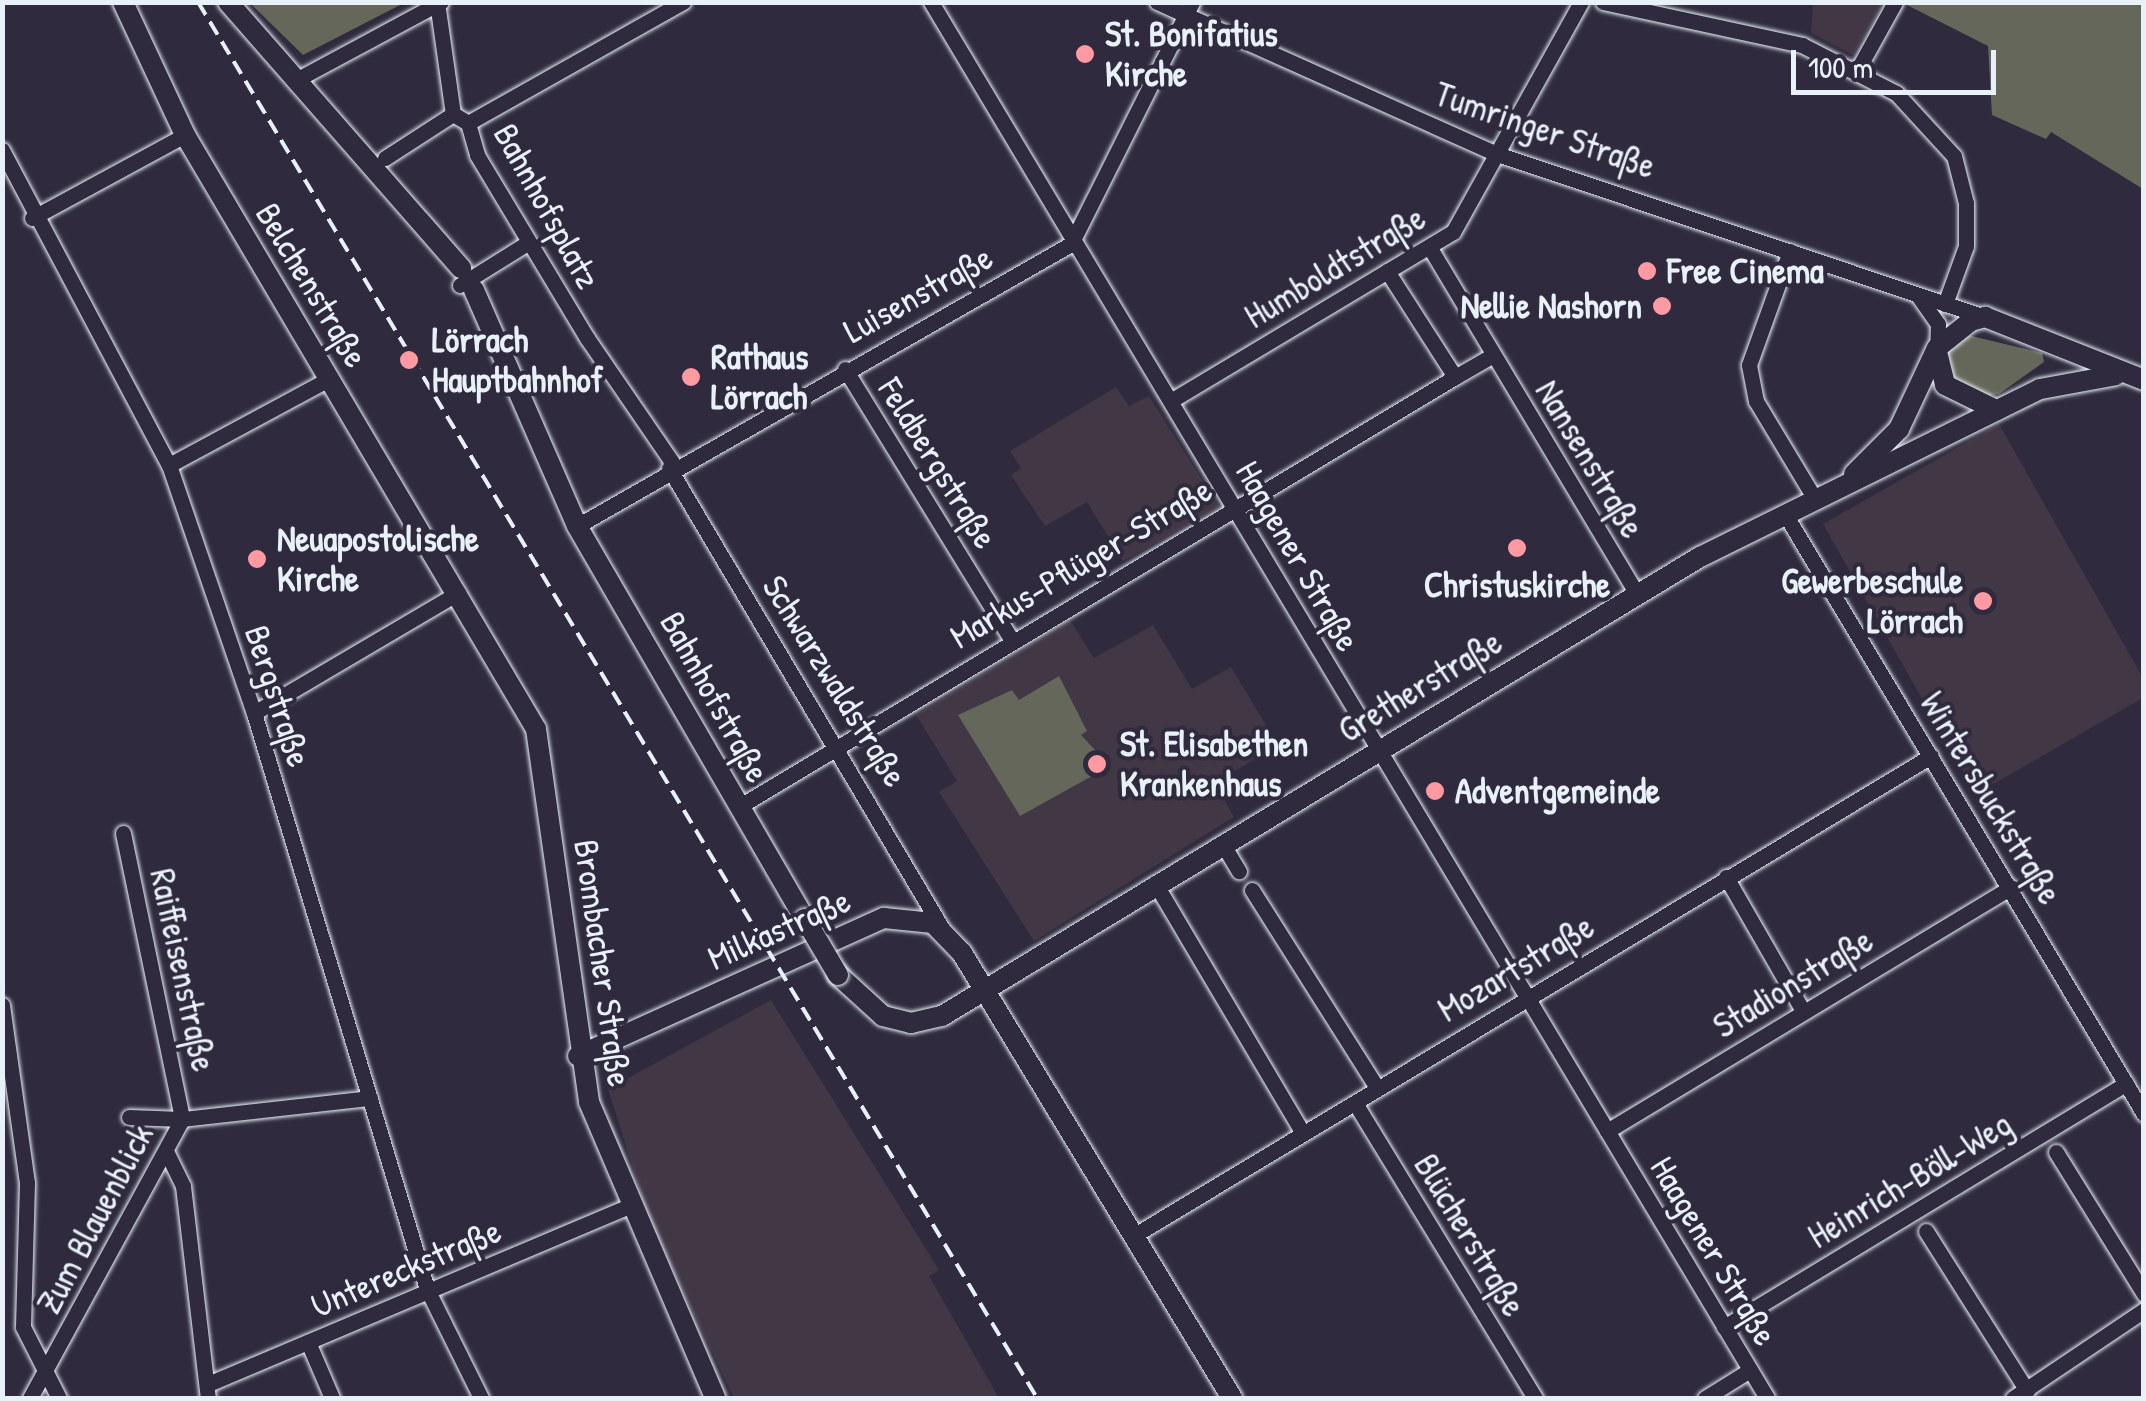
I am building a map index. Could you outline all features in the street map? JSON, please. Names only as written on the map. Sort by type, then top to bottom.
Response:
[{"type":"main road","name":"Belchenstraße","points":[[123,2],[185,135],[458,593]]},
{"type":"main road","name":"Bahnhofstraße","points":[[228,2],[465,281],[577,526],[838,974],[874,1011],[911,1023],[984,989]]},
{"type":"main road","points":[[1984,317],[1937,348],[1945,386],[1996,410]]},
{"type":"main road","name":"Tumringer Straße","points":[[1984,317],[2116,376],[2144,380]]},
{"type":"main road","name":"Gretherstraße","points":[[1844,483],[1899,429],[1937,348]]},
{"type":"main road","points":[[2040,389],[2060,353]]},
{"type":"main road","name":"Tumringer Straße","points":[[2040,389],[2116,376]]},
{"type":"main road","name":"Gretherstraße","points":[[984,989],[1636,594],[1844,483],[2040,389]]},
{"type":"main road","name":"Brombacher Straße","points":[[458,593],[526,704],[542,754],[578,1056],[628,1207],[715,1398]]},
{"type":"main road","name":"Milkastraße","points":[[578,1056],[884,918],[911,916],[943,930]]},
{"type":"main road","points":[[943,930],[984,989],[1232,1398]]},
{"type":"street","points":[[294,82],[438,3],[453,114],[468,124],[683,2]]},
{"type":"street","name":"Haagener Straße","points":[[931,2],[1071,244],[1172,400],[1376,750],[1767,1398]]},
{"type":"street","name":"Tumringer Straße","points":[[1157,2],[1188,10],[1497,154],[1984,317]]},
{"type":"street","name":"Humboldtstraße","points":[[1172,400],[1430,248],[1460,222],[1581,2]]},
{"type":"street","points":[[1602,2],[1802,45],[1858,69],[1930,123],[1954,156],[1967,223],[1945,304]]},
{"type":"street","points":[[1858,69],[1895,2]]},
{"type":"street","points":[[1071,244],[1188,10]]},
{"type":"street","points":[[385,158],[453,114]]},
{"type":"street","name":"Bahnhofsplatz","points":[[468,124],[530,242],[593,335],[672,466]]},
{"type":"street","points":[[32,218],[185,135]]},
{"type":"street","name":"Bergstraße","points":[[2,150],[32,218],[169,465],[254,714],[427,1288],[481,1398]]},
{"type":"street","points":[[465,281],[530,242]]},
{"type":"street","name":"Luisenstraße","points":[[577,526],[672,466],[1071,244]]},
{"type":"street","name":"Nansenstraße","points":[[1430,248],[1636,594]]},
{"type":"street","points":[[1790,251],[1749,365],[1756,401],[1815,498]]},
{"type":"street","points":[[1387,270],[1456,377]]},
{"type":"street","points":[[1919,297],[1938,324],[1937,348]]},
{"type":"street","name":"Nansenstraße","points":[[1456,377],[1493,355]]},
{"type":"street","name":"Feldbergstraße","points":[[845,369],[1012,640]]},
{"type":"street","name":"Markus-Pflüger-Straße","points":[[740,806],[1234,505],[1456,377]]},
{"type":"street","points":[[169,465],[329,378]]},
{"type":"street","name":"Schwarzwaldstraße","points":[[672,466],[892,835],[943,930]]},
{"type":"street","name":"Wintersbuckstraße","points":[[1784,514],[2144,1114]]},
{"type":"street","points":[[254,714],[458,593]]},
{"type":"street","name":"Mozartstraße","points":[[1134,1236],[1526,996],[1931,756]]},
{"type":"street","name":"Raiffeisenstraße","points":[[123,833],[182,1119]]},
{"type":"street","points":[[1222,843],[1239,871]]},
{"type":"street","points":[[1726,876],[1803,1011]]},
{"type":"street","points":[[1156,883],[1303,1133]]},
{"type":"street","name":"Stadionstraße","points":[[1607,1132],[2010,887]]},
{"type":"street","points":[[1252,890],[1377,1088]]},
{"type":"street","points":[[2,1005],[26,1183],[23,1327],[59,1398]]},
{"type":"street","name":"Heinrich-Böll-Weg","points":[[1724,1327],[2126,1084]]},
{"type":"street","name":"Zum Blauenblick","points":[[129,1117],[182,1119],[370,1098]]},
{"type":"street","name":"Blücherstraße","points":[[1354,1103],[1535,1398]]},
{"type":"street","name":"Zum Blauenblick","points":[[30,1398],[182,1119]]},
{"type":"street","points":[[166,1151],[183,1186],[208,1391]]},
{"type":"street","points":[[2056,1152],[2144,1294]]},
{"type":"street","name":"Untereckstraße","points":[[208,1391],[427,1288],[628,1207]]},
{"type":"street","points":[[1926,1230],[2020,1395],[2144,1310]]},
{"type":"street","points":[[308,1342],[331,1396]]},
{"type":"street","points":[[1704,1398],[1750,1370]]},
{"type":"shaded area","points":[[1813,2],[1883,3],[1853,55],[1811,33]]},
{"type":"shaded area","points":[[1116,387],[1129,406],[1149,396],[1219,507],[1123,561],[1087,502],[1045,526],[1011,475],[1021,468],[1010,451]]},
{"type":"shaded area","name":"Gewerbeschule Lörrach","points":[[1999,424],[2143,678],[2143,698],[1976,794],[1823,524]]},
{"type":"shaded area","name":"St. Elisabethen Krankenhaus","points":[[1070,620],[1094,658],[1153,625],[1192,689],[1231,667],[1278,745],[1215,783],[1234,817],[1034,941],[939,792],[957,781],[916,715]]},
{"type":"shaded area","points":[[771,1000],[939,1270],[929,1276],[999,1398],[734,1398],[648,1216],[608,1089]]},
{"type":"green space","points":[[250,3],[404,3],[303,55]]},
{"type":"green space","points":[[1903,3],[2143,3],[2143,189],[2051,132],[2046,139],[1992,115],[1988,46]]},
{"type":"green space","points":[[1963,334],[2042,353],[2044,362],[1999,394],[1977,397],[1955,386],[1943,352]]},
{"type":"green space","points":[[1059,676],[1087,731],[1081,735],[1110,766],[1020,816],[958,715],[1012,690],[1019,700]]},
{"type":"railway","points":[[198,2],[1037,1398]]},
{"type":"place","name":"St. Bonifatius Kirche","points":[[1085,54]]},
{"type":"place","name":"Free Cinema","points":[[1647,271]]},
{"type":"place","name":"Nellie Nashorn","points":[[1662,306]]},
{"type":"place","name":"Lörrach Hauptbahnhof","points":[[409,360]]},
{"type":"place","name":"Rathaus Lörrach","points":[[691,377]]},
{"type":"place","name":"Christuskirche","points":[[1517,548]]},
{"type":"place","name":"Neuapostolische Kirche","points":[[257,559]]},
{"type":"place","name":"Gewerbeschule Lörrach","points":[[1983,601]]},
{"type":"place","name":"St. Elisabethen Krankenhaus","points":[[1097,764]]},
{"type":"place","name":"Adventgemeinde","points":[[1435,791]]}]
